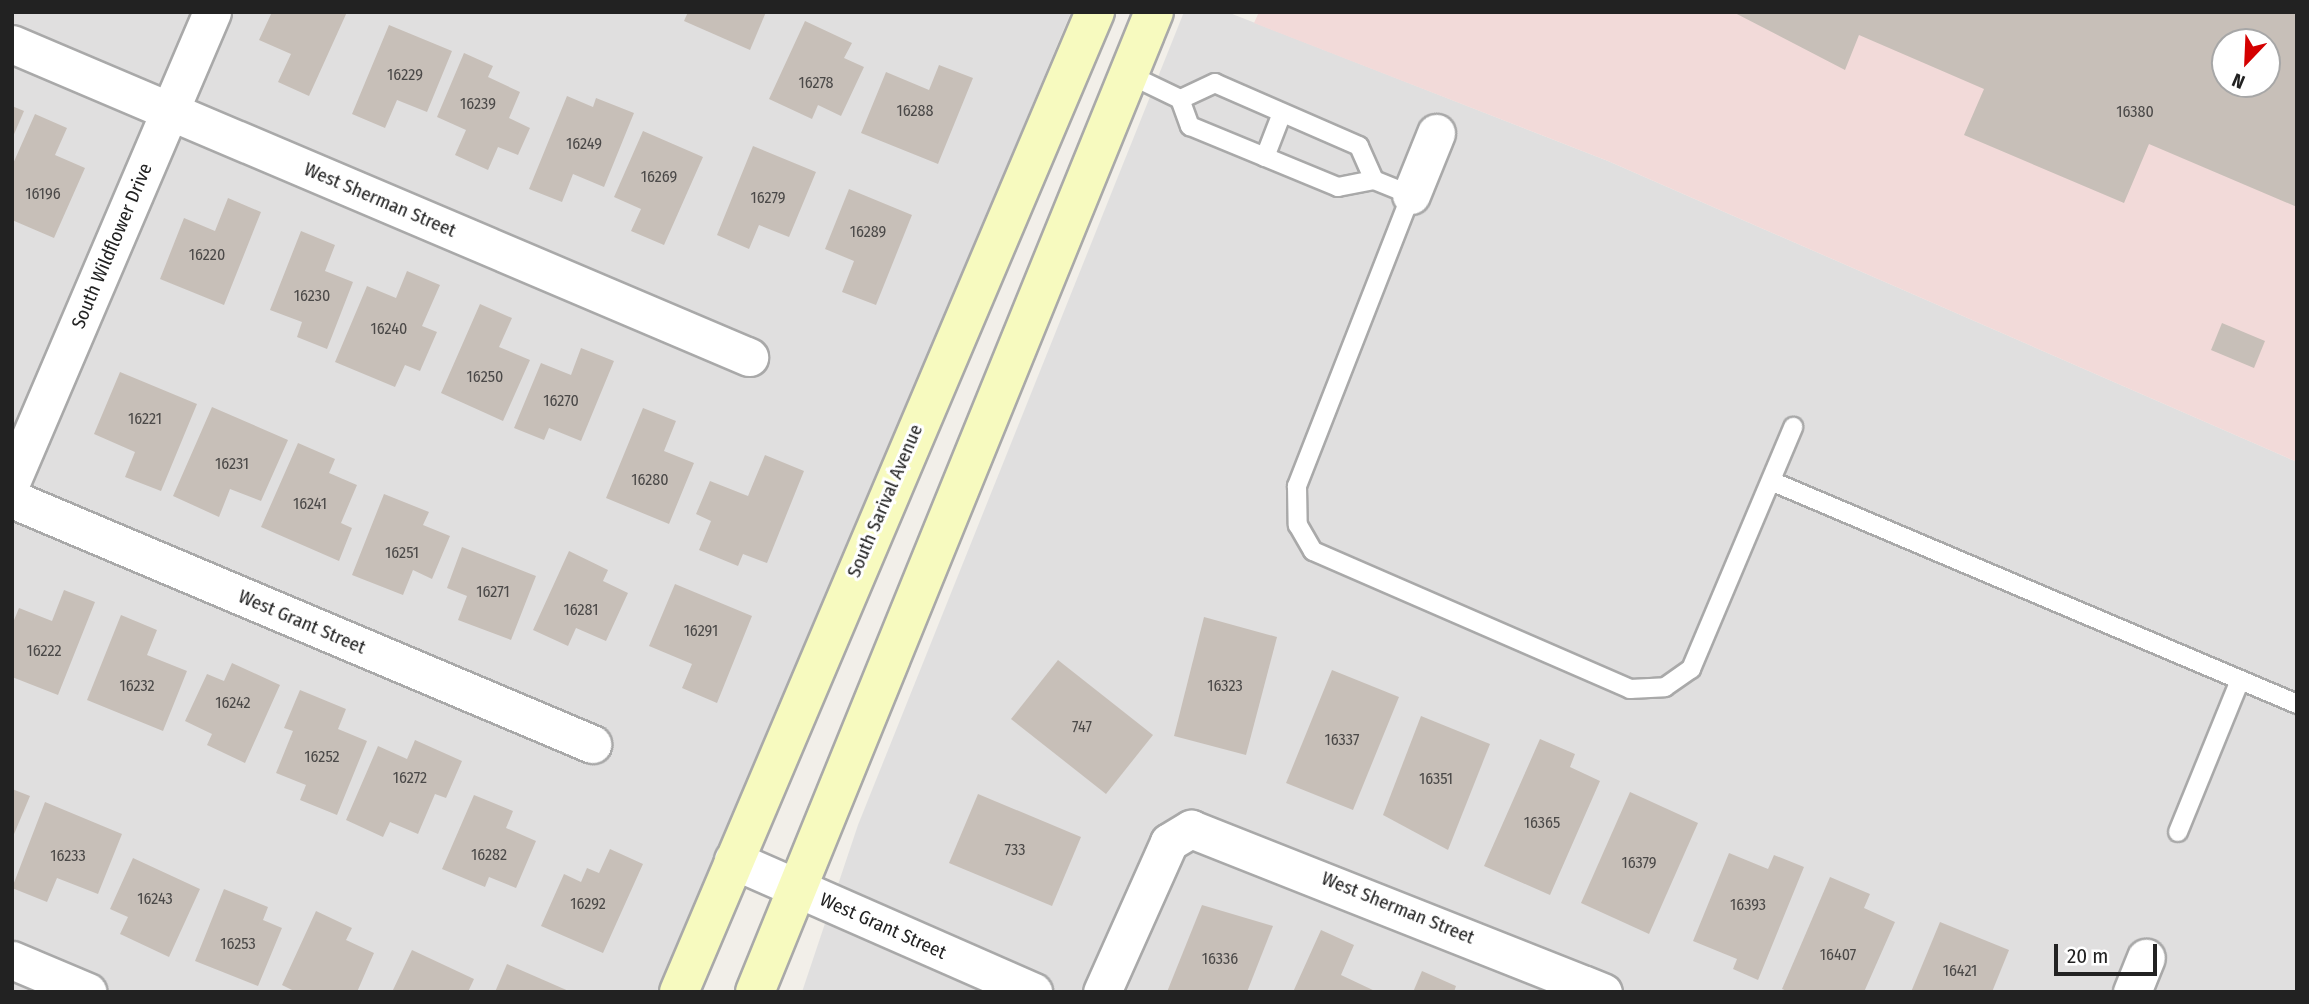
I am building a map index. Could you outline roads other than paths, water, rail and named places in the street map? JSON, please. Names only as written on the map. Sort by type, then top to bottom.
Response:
[{"type":"main road","name":"South Sarival Avenue","points":[[679,992],[1095,12]]},
{"type":"main road","points":[[755,992],[1154,12]]},
{"type":"street","name":"South Wildflower Drive","points":[[12,480],[212,12]]},
{"type":"street","name":"West Sherman Street","points":[[12,44],[749,357]]},
{"type":"street","points":[[1411,195],[1436,133]]},
{"type":"street","name":"West Grant Street","points":[[12,499],[593,744]]},
{"type":"street","name":"West Sherman Street","points":[[1102,992],[1169,842],[1191,829],[1603,992]]},
{"type":"street","name":"West Grant Street","points":[[733,860],[1033,992]]},
{"type":"street","points":[[2132,992],[2146,958]]},
{"type":"street","points":[[12,960],[88,992]]},
{"type":"lane","points":[[1128,74],[1180,99],[1191,126],[1338,187],[1374,180],[1411,195],[1297,486],[1298,525],[1314,551],[1630,689],[1665,687],[1691,669],[1793,427]]},
{"type":"lane","points":[[1180,99],[1215,83],[1359,146],[1374,180]]},
{"type":"lane","points":[[1265,157],[1282,113]]},
{"type":"lane","points":[[1771,481],[2297,704]]},
{"type":"lane","points":[[2178,832],[2240,680]]}]
